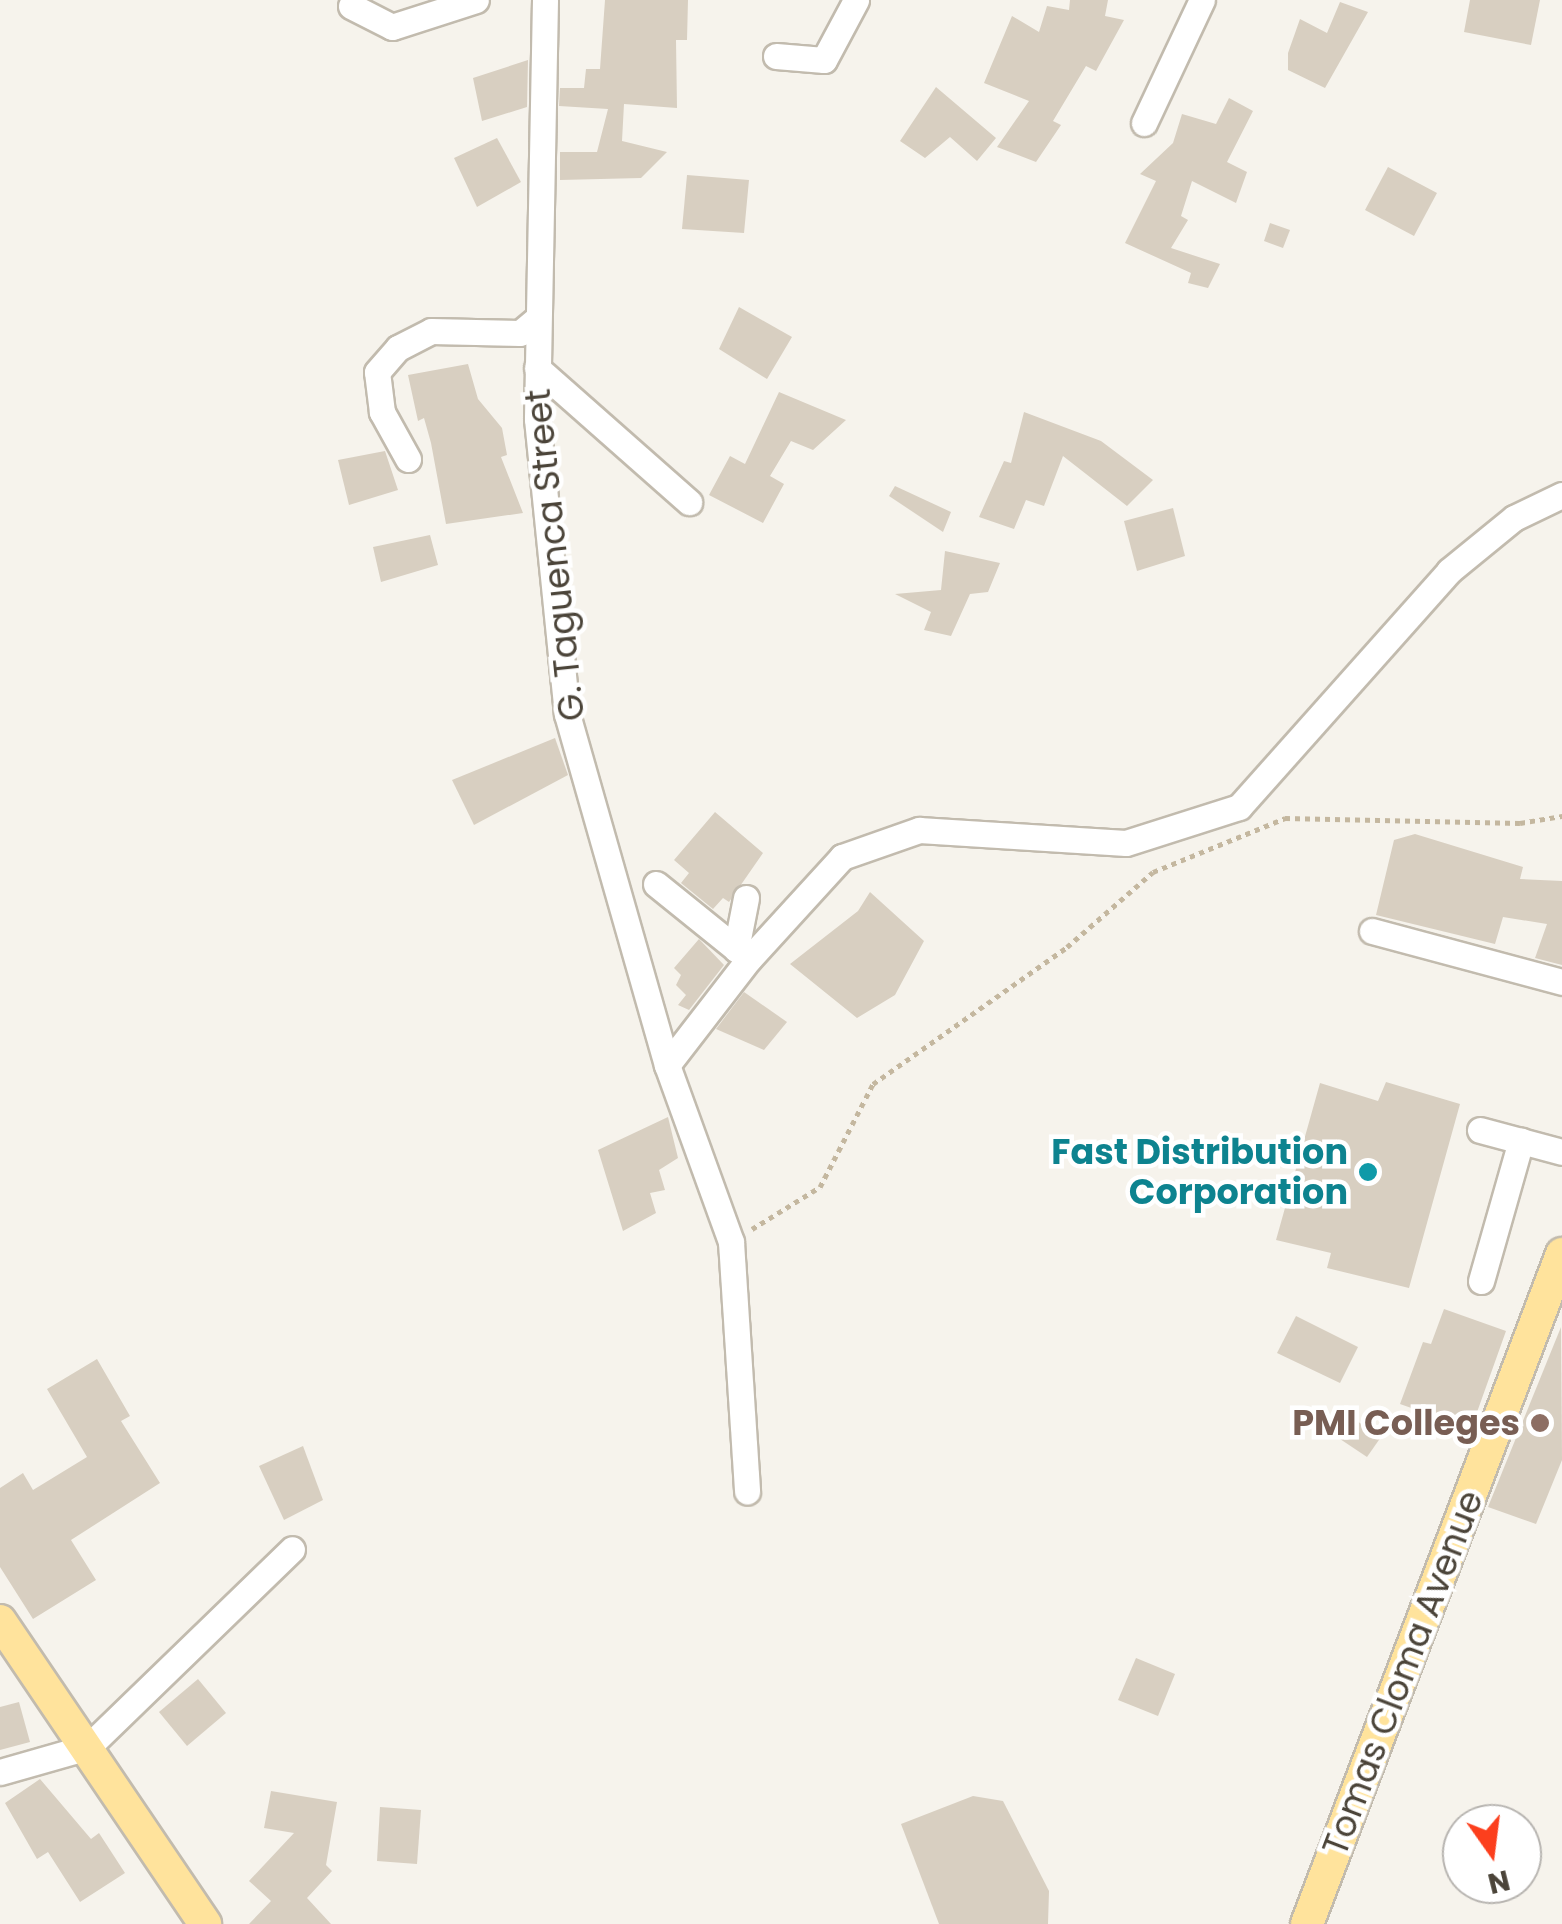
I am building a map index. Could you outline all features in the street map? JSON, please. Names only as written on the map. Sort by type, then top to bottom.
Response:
[{"type":"main road","name":"Tomas Cloma Avenue","points":[[1308,1924],[1562,1254]]},
{"type":"main road","points":[[0,1622],[205,1924]]},
{"type":"street","points":[[351,6],[392,26],[476,0]]},
{"type":"street","name":"G. Taguenca Street","points":[[545,0],[537,368],[567,714],[667,1065],[731,1242],[747,1491]]},
{"type":"street","points":[[776,56],[824,60],[856,0]]},
{"type":"street","points":[[1144,123],[1202,0]]},
{"type":"street","points":[[408,459],[382,412],[377,372],[398,348],[432,331],[520,333],[538,318]]},
{"type":"street","points":[[537,368],[690,502]]},
{"type":"street","points":[[667,1065],[743,954],[842,857],[919,830],[1126,842],[1239,807],[1449,571],[1514,518],[1562,495]]},
{"type":"street","points":[[656,884],[743,954]]},
{"type":"street","points":[[743,954],[746,898]]},
{"type":"street","points":[[1372,930],[1562,982]]},
{"type":"street","points":[[1480,1130],[1562,1152]]},
{"type":"street","points":[[1481,1281],[1521,1141]]},
{"type":"street","points":[[0,1772],[88,1747],[292,1549]]},
{"type":"path","points":[[731,1242],[820,1187],[873,1084],[1066,947],[1153,872],[1286,818],[1520,823],[1562,816]]},
{"type":"building","points":[[605,0],[688,0],[687,40],[676,40],[677,108],[624,104],[622,141],[667,152],[641,178],[560,180],[560,152],[597,152],[608,109],[559,106],[560,88],[584,88],[586,69],[600,69]]},
{"type":"building","points":[[1070,0],[1108,0],[1105,16],[1124,20],[1096,71],[1086,66],[1053,121],[1061,125],[1036,162],[997,147],[1029,101],[984,83],[1012,16],[1039,32],[1047,6],[1069,10]]},
{"type":"building","points":[[1470,0],[1540,0],[1531,45],[1464,32]]},
{"type":"building","points":[[1340,2],[1368,12],[1325,88],[1288,70],[1288,53],[1300,19],[1327,33]]},
{"type":"building","points":[[528,60],[527,107],[482,121],[473,78]]},
{"type":"building","points":[[936,87],[996,138],[977,161],[950,137],[925,158],[900,141]]},
{"type":"building","points":[[1229,98],[1253,111],[1227,162],[1247,172],[1236,203],[1192,181],[1181,216],[1188,220],[1171,248],[1220,264],[1208,288],[1188,283],[1191,273],[1125,243],[1156,181],[1140,174],[1173,143],[1182,114],[1216,124]]},
{"type":"building","points":[[497,138],[521,182],[477,207],[454,158]]},
{"type":"building","points":[[1388,167],[1437,193],[1414,236],[1365,210]]},
{"type":"building","points":[[687,175],[749,180],[744,233],[682,229]]},
{"type":"building","points":[[1270,223],[1290,230],[1283,248],[1264,241]]},
{"type":"building","points":[[739,307],[792,337],[767,379],[719,349]]},
{"type":"building","points":[[468,364],[478,399],[502,428],[507,455],[501,457],[523,513],[446,524],[431,443],[424,418],[418,421],[408,375]]},
{"type":"building","points":[[779,392],[846,420],[813,450],[791,441],[770,476],[784,484],[763,523],[709,495],[730,456],[745,464]]},
{"type":"building","points":[[1024,412],[1101,441],[1153,480],[1127,506],[1063,456],[1044,506],[1026,500],[1014,529],[979,517],[1004,461],[1011,463]]},
{"type":"building","points":[[385,451],[398,490],[349,505],[338,460]]},
{"type":"building","points":[[895,486],[951,512],[943,532],[889,496]]},
{"type":"building","points":[[1173,508],[1185,556],[1137,571],[1124,521]]},
{"type":"building","points":[[430,535],[438,565],[381,582],[373,547]]},
{"type":"building","points":[[945,551],[1000,563],[988,592],[970,594],[951,636],[924,630],[931,612],[895,594],[941,590]]},
{"type":"building","points":[[555,738],[568,775],[474,825],[452,780]]},
{"type":"building","points":[[715,812],[763,853],[729,902],[723,898],[713,909],[681,883],[689,873],[674,860]]},
{"type":"building","points":[[1415,834],[1523,867],[1520,879],[1562,881],[1562,965],[1535,958],[1547,924],[1503,917],[1495,944],[1376,915],[1394,840]]},
{"type":"building","points":[[870,892],[924,941],[895,995],[857,1018],[790,964],[858,911]]},
{"type":"building","points":[[699,939],[724,965],[689,1010],[678,1005],[686,995],[676,985],[681,975],[674,968]]},
{"type":"building","points":[[744,992],[787,1022],[764,1050],[716,1029]]},
{"type":"building","name":"Fast Distribution Corporation","points":[[1386,1082],[1460,1104],[1409,1288],[1327,1268],[1331,1253],[1276,1240],[1320,1083],[1378,1101]]},
{"type":"building","points":[[668,1117],[678,1158],[659,1170],[665,1190],[650,1193],[656,1213],[623,1231],[598,1150]]},
{"type":"building","points":[[1444,1309],[1506,1331],[1471,1429],[1400,1404],[1423,1342],[1431,1344]]},
{"type":"building","points":[[1296,1316],[1358,1347],[1340,1383],[1277,1353]]},
{"type":"building","name":"PMI Colleges","points":[[1561,1327],[1562,1460],[1536,1524],[1488,1507]]},
{"type":"building","points":[[97,1359],[130,1416],[121,1421],[160,1483],[71,1540],[96,1580],[33,1619],[0,1567],[0,1488],[23,1473],[33,1490],[87,1457],[47,1389]]},
{"type":"building","points":[[1351,1417],[1381,1437],[1367,1457],[1337,1437]]},
{"type":"building","points":[[303,1446],[323,1500],[284,1520],[259,1466]]},
{"type":"building","points":[[1136,1658],[1175,1674],[1158,1716],[1118,1700]]},
{"type":"building","points":[[198,1679],[226,1713],[187,1746],[159,1712]]},
{"type":"building","points":[[19,1702],[30,1742],[0,1750],[0,1707]]},
{"type":"building","points":[[40,1779],[91,1839],[99,1833],[125,1873],[80,1902],[48,1852],[37,1859],[5,1803]]},
{"type":"building","points":[[271,1791],[337,1802],[326,1865],[332,1871],[307,1898],[331,1924],[249,1924],[271,1901],[249,1881],[294,1833],[264,1828]]},
{"type":"building","points":[[973,1796],[1003,1801],[1049,1891],[1048,1924],[939,1924],[901,1824]]},
{"type":"building","points":[[380,1807],[421,1810],[417,1864],[377,1861]]},
{"type":"place","name":"Fast Distribution Corporation","points":[[1368,1172]]},
{"type":"place","name":"PMI Colleges","points":[[1540,1423]]}]
